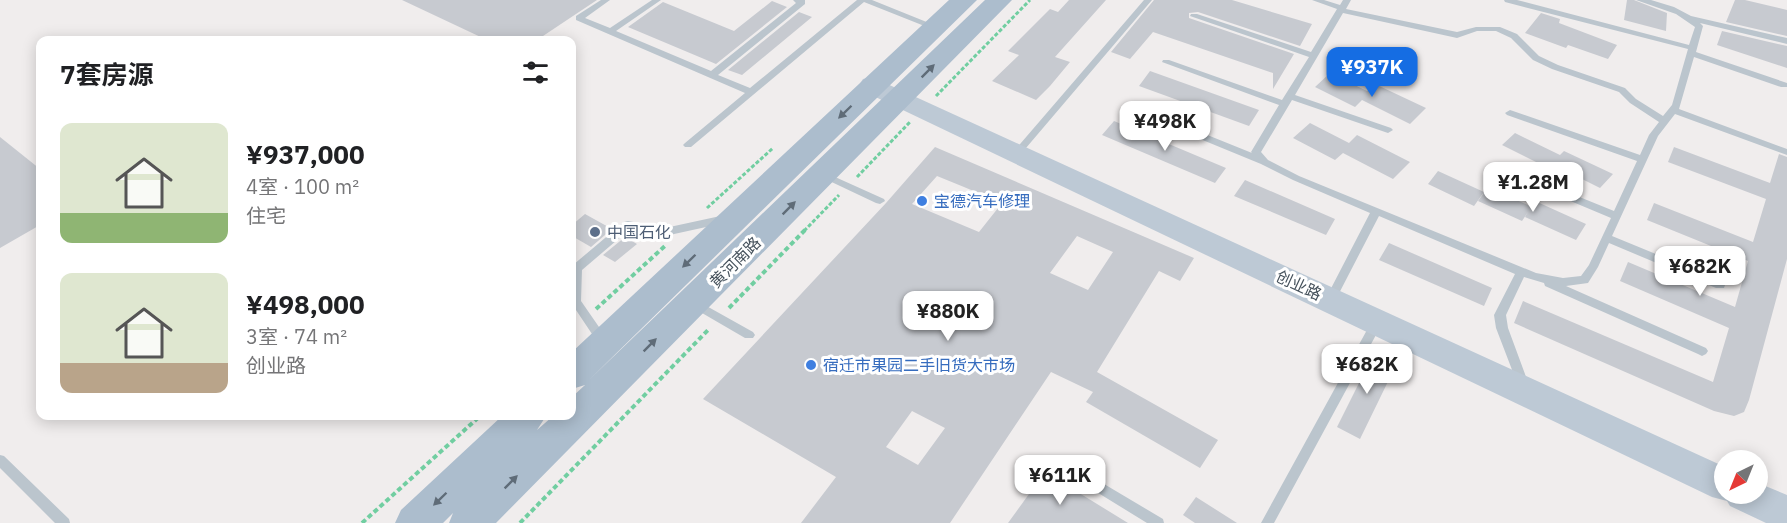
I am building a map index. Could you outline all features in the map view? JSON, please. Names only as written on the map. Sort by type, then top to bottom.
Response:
[{"type":"main road","name":"黄河南路","points":[[576,370],[736,216],[899,98],[935,27],[964,0]]},
{"type":"main road","name":"黄河南路","points":[[470,523],[707,310],[836,180],[899,98],[999,0]]},
{"type":"main road","points":[[415,523],[524,420]]},
{"type":"street","name":"创业路","points":[[899,98],[1714,480]]},
{"type":"street","points":[[1765,504],[1787,514]]},
{"type":"lane","points":[[606,0],[579,18],[751,92]]},
{"type":"lane","points":[[611,32],[657,0]]},
{"type":"lane","points":[[712,75],[802,2],[797,0]]},
{"type":"lane","points":[[688,145],[863,0],[935,27]]},
{"type":"lane","points":[[1017,153],[1148,0]]},
{"type":"lane","points":[[1316,0],[1457,35],[1476,29],[1497,29],[1514,36],[1536,58],[1555,67],[1622,90],[1633,101],[1664,122]]},
{"type":"lane","points":[[1640,0],[1670,8],[1691,18],[1787,41]]},
{"type":"lane","points":[[1514,1],[1692,51],[1784,85]]},
{"type":"lane","points":[[1265,162],[1256,152],[1344,6]]},
{"type":"lane","points":[[1194,15],[1314,56]]},
{"type":"lane","points":[[1534,277],[1563,282],[1584,280],[1617,216],[1654,135],[1673,110],[1699,26],[1691,18]]},
{"type":"lane","points":[[1166,62],[1388,130]]},
{"type":"lane","points":[[1135,109],[1265,162],[1376,212],[1522,271],[1702,351]]},
{"type":"lane","points":[[1673,110],[1787,152]]},
{"type":"lane","points":[[1510,113],[1642,159]]},
{"type":"lane","points":[[1495,166],[1617,216]]},
{"type":"lane","points":[[836,180],[880,201]]},
{"type":"lane","points":[[1330,300],[1376,212]]},
{"type":"lane","points":[[604,343],[576,302],[577,268],[628,225],[665,232],[736,216]]},
{"type":"lane","points":[[1606,238],[1720,285]]},
{"type":"lane","points":[[1522,271],[1500,315],[1502,328],[1526,392]]},
{"type":"lane","points":[[707,310],[749,335]]},
{"type":"lane","points":[[1268,523],[1377,322]]},
{"type":"lane","points":[[0,460],[64,523]]},
{"type":"lane","points":[[1099,487],[1158,523]]},
{"type":"path","points":[[520,523],[707,310],[836,180],[899,98],[1030,0]]},
{"type":"path","points":[[587,318],[773,147]]},
{"type":"path","points":[[362,523],[476,420]]},
{"type":"building","points":[[402,0],[597,0],[543,36],[478,36]]},
{"type":"building","points":[[1069,0],[1106,0],[1055,57],[1070,62],[1050,86],[1036,100],[992,81],[1019,55],[1008,51],[1050,9],[1058,12]]},
{"type":"building","points":[[1154,0],[1232,0],[1312,24],[1300,46],[1198,12],[1189,13],[1189,18],[1294,54],[1273,89],[1273,73],[1153,32],[1130,59],[1111,52]]},
{"type":"building","points":[[1627,0],[1634,0],[1667,13],[1666,31],[1624,20]]},
{"type":"building","points":[[1735,0],[1745,0],[1787,10],[1787,36],[1726,22]]},
{"type":"building","points":[[772,1],[787,7],[716,64],[628,27],[663,2],[734,31]]},
{"type":"building","points":[[799,12],[812,17],[742,75],[728,70]]},
{"type":"building","points":[[1541,13],[1560,19],[1559,23],[1617,45],[1608,59],[1568,45],[1566,48],[1525,33]]},
{"type":"building","points":[[1722,31],[1787,46],[1787,68],[1717,45]]},
{"type":"building","points":[[1150,71],[1259,110],[1249,126],[1139,86]]},
{"type":"building","points":[[1330,73],[1367,91],[1375,84],[1426,108],[1410,124],[1362,100],[1355,107],[1315,87]]},
{"type":"building","points":[[1114,121],[1226,168],[1215,183],[1102,135]]},
{"type":"building","points":[[1310,123],[1349,143],[1357,135],[1410,162],[1393,179],[1343,153],[1335,160],[1293,138]]},
{"type":"building","points":[[1515,133],[1560,155],[1564,151],[1613,174],[1600,188],[1552,164],[1548,168],[1502,145]]},
{"type":"building","points":[[0,137],[36,166],[36,227],[0,248]]},
{"type":"building","points":[[935,147],[1194,258],[1180,281],[1159,271],[1097,372],[1218,440],[1200,468],[1086,402],[1093,392],[1051,372],[950,523],[801,523],[836,477],[703,399],[886,203]],"holes":[[[937,176],[964,187],[1002,203],[979,232],[912,204]],[[1077,236],[1113,252],[1088,290],[1050,273]],[[912,411],[945,428],[918,465],[886,447]]]},
{"type":"building","points":[[1674,147],[1770,183],[1779,154],[1787,157],[1787,259],[1749,400],[1744,412],[1734,416],[1714,411],[1514,323],[1523,301],[1713,382],[1729,328],[1620,281],[1628,262],[1735,307],[1748,261],[1647,220],[1654,203],[1753,242],[1766,199],[1668,162]]},
{"type":"building","points":[[1438,171],[1484,192],[1474,206],[1428,184]]},
{"type":"building","points":[[1245,180],[1335,219],[1326,235],[1234,196]]},
{"type":"building","points":[[1488,187],[1532,207],[1535,201],[1586,224],[1576,240],[1525,217],[1528,212],[1522,221],[1478,201]]},
{"type":"building","points":[[585,214],[612,229],[591,247],[576,238],[576,222]]},
{"type":"building","points":[[625,237],[637,244],[615,262],[603,255]]},
{"type":"building","points":[[1389,243],[1492,288],[1484,306],[1379,260]]},
{"type":"building","points":[[1375,351],[1398,361],[1360,439],[1337,427]]},
{"type":"building","points":[[1045,472],[1128,523],[1008,523]]},
{"type":"building","points":[[1196,497],[1237,523],[1195,523],[1183,515]]},
{"type":"place","name":"宝德汽车修理","points":[[922,201]]},
{"type":"place","name":"中国石化","points":[[595,232]]},
{"type":"place","name":"宿迁市果园二手旧货大市场","points":[[811,365]]}]
